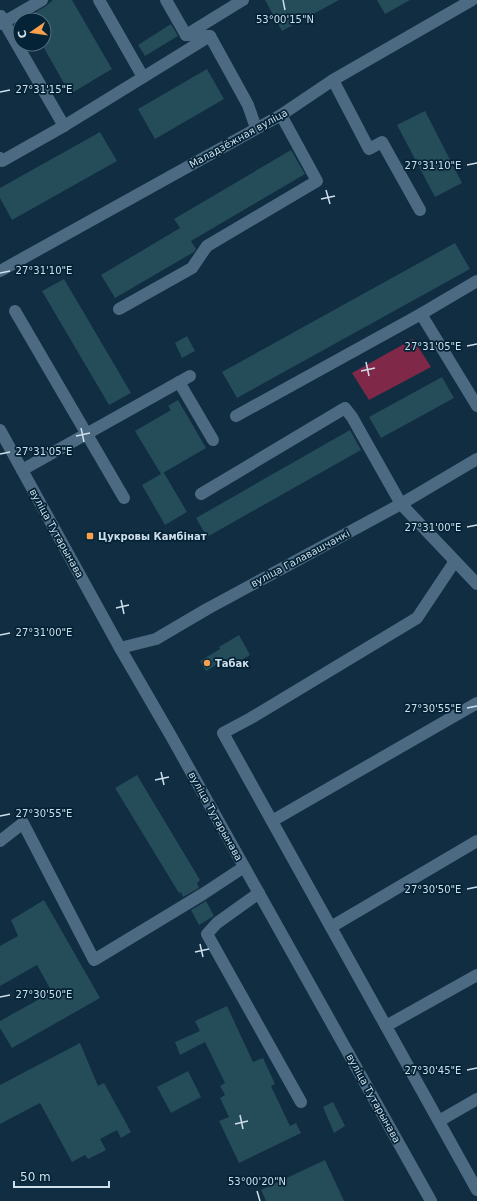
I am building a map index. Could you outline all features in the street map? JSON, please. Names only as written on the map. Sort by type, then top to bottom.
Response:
[{"type":"street","points":[[42,0],[1,21],[64,126]]},
{"type":"street","points":[[99,0],[143,77]]},
{"type":"street","points":[[166,0],[186,35]]},
{"type":"street","points":[[186,35],[243,0]]},
{"type":"street","name":"Маладзёжная вуліца","points":[[0,271],[280,115],[333,80],[472,0]]},
{"type":"street","points":[[186,35],[210,36]]},
{"type":"street","points":[[0,158],[2,161],[64,126],[210,36]]},
{"type":"street","points":[[210,36],[248,106],[256,128]]},
{"type":"street","points":[[333,80],[369,149],[382,142],[420,210]]},
{"type":"street","points":[[119,309],[192,268],[207,246],[317,181],[280,115]]},
{"type":"street","points":[[236,416],[421,314],[477,281]]},
{"type":"street","points":[[15,311],[124,498]]},
{"type":"street","points":[[421,314],[477,406]]},
{"type":"street","points":[[22,470],[190,376]]},
{"type":"street","points":[[179,382],[213,440]]},
{"type":"street","points":[[201,494],[345,408],[352,417],[400,504],[477,584]]},
{"type":"street","name":"вуліца Тутарынава","points":[[0,430],[120,648],[432,1201]]},
{"type":"street","name":"вуліца Галавашчанкі","points":[[120,648],[156,639],[207,609],[400,504],[477,459]]},
{"type":"street","points":[[455,561],[417,618],[251,718],[223,733],[477,1190]]},
{"type":"street","points":[[272,821],[477,703]]},
{"type":"street","points":[[0,840],[23,823],[94,960],[203,894],[244,867]]},
{"type":"street","points":[[331,927],[477,841]]},
{"type":"street","points":[[259,893],[217,923],[207,934],[301,1102]]},
{"type":"street","points":[[386,1026],[477,975]]},
{"type":"street","points":[[439,1121],[477,1099]]},
{"type":"shaded area","points":[[413,339],[431,367],[369,400],[352,373]]},
{"type":"building","points":[[53,0],[72,0],[112,69],[70,94],[46,52],[52,52],[52,12],[36,12]]},
{"type":"building","points":[[265,0],[339,0],[282,31]]},
{"type":"building","points":[[377,0],[410,0],[385,14]]},
{"type":"building","points":[[171,24],[178,36],[145,56],[138,45]]},
{"type":"building","points":[[207,69],[224,99],[155,139],[138,109]]},
{"type":"building","points":[[425,111],[462,183],[435,197],[397,125]]},
{"type":"building","points":[[100,132],[117,161],[12,220],[0,198],[0,188]]},
{"type":"building","points":[[291,150],[305,174],[191,241],[196,249],[194,252],[115,298],[101,275],[180,228],[174,219]]},
{"type":"building","points":[[455,243],[470,269],[237,398],[222,372]]},
{"type":"building","points":[[64,279],[131,393],[109,405],[42,291]]},
{"type":"building","points":[[187,336],[195,351],[182,358],[175,343]]},
{"type":"building","points":[[442,377],[454,398],[381,438],[369,417]]},
{"type":"building","points":[[178,400],[206,448],[163,473],[187,512],[165,525],[142,485],[161,474],[135,431],[171,410],[168,406]]},
{"type":"building","points":[[350,430],[361,450],[207,537],[196,518]]},
{"type":"building","points":[[239,635],[250,655],[230,667],[226,659],[206,671],[200,661]]},
{"type":"building","points":[[137,775],[200,880],[197,883],[199,888],[183,897],[181,892],[179,893],[115,788]]},
{"type":"building","points":[[44,900],[100,998],[12,1048],[0,1028],[0,1021],[52,992],[37,965],[0,986],[0,946],[18,936],[11,920]]},
{"type":"building","points":[[206,901],[214,916],[199,925],[191,910]]},
{"type":"building","points":[[227,1006],[253,1062],[263,1058],[275,1084],[271,1086],[290,1126],[296,1123],[301,1133],[239,1163],[219,1121],[229,1117],[220,1098],[225,1095],[220,1086],[225,1083],[205,1042],[180,1055],[175,1042],[200,1031],[195,1021]]},
{"type":"building","points":[[80,1043],[98,1086],[104,1083],[131,1132],[121,1138],[117,1130],[100,1139],[106,1150],[88,1159],[85,1155],[72,1162],[40,1103],[0,1124],[0,1085]]},
{"type":"building","points":[[188,1071],[201,1097],[171,1113],[157,1087]]},
{"type":"building","points":[[333,1102],[345,1126],[334,1133],[323,1107]]},
{"type":"building","points":[[325,1160],[344,1201],[266,1201],[261,1190]]},
{"type":"place","name":"Цукровы Камбінат","points":[[90,536]]},
{"type":"place","name":"Табак","points":[[207,663]]}]
